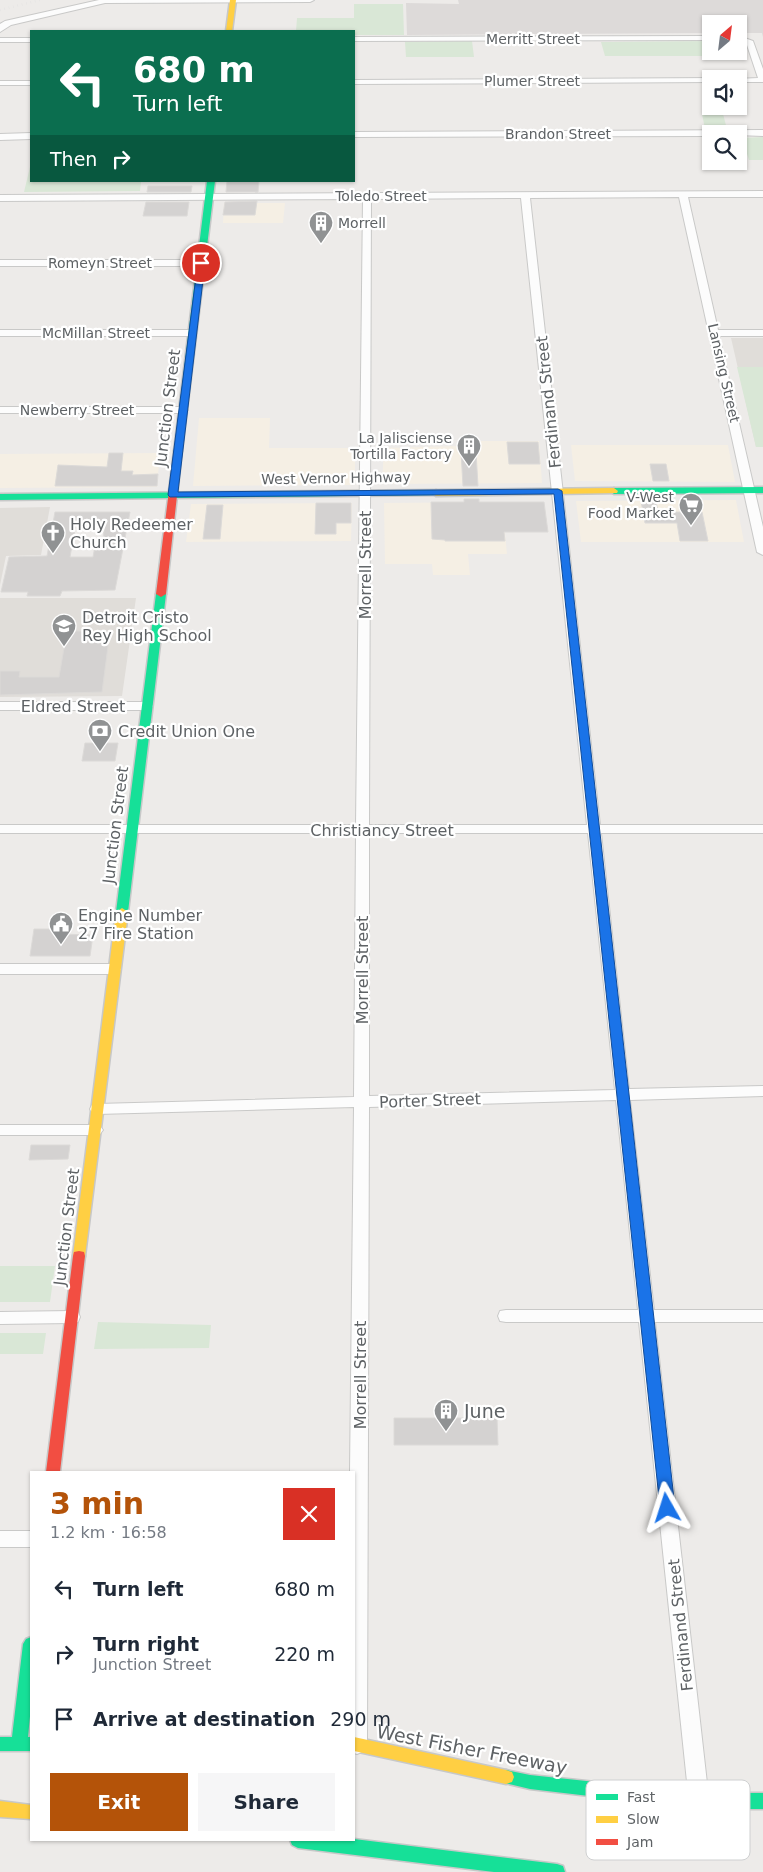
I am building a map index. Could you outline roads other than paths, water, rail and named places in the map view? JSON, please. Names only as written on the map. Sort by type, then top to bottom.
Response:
[{"type":"main road","points":[[229,30],[233,0]]},
{"type":"main road","name":"Junction Street","points":[[53,1471],[211,182]]},
{"type":"main road","name":"West Vernor Highway","points":[[0,496],[763,490]]},
{"type":"main road","points":[[19,1744],[30,1652]]},
{"type":"main road","points":[[0,1744],[30,1744]]},
{"type":"main road","name":"West Fisher Freeway","points":[[355,1744],[530,1782],[586,1788]]},
{"type":"main road","name":"West Fisher Freeway","points":[[750,1801],[763,1801]]},
{"type":"main road","points":[[0,1809],[30,1812]]},
{"type":"main road","points":[[306,1841],[557,1872]]},
{"type":"street","points":[[0,29],[8,23],[92,2],[122,0],[310,0]]},
{"type":"street","name":"Merritt Street","points":[[355,39],[702,38]]},
{"type":"street","points":[[0,40],[30,40]]},
{"type":"street","points":[[747,80],[763,80],[748,41]]},
{"type":"street","name":"Plumer Street","points":[[355,82],[702,80]]},
{"type":"street","points":[[0,83],[30,83]]},
{"type":"street","name":"Brandon Street","points":[[355,135],[763,133]]},
{"type":"street","points":[[0,137],[30,136]]},
{"type":"street","name":"Lansing Street","points":[[683,194],[763,552]]},
{"type":"street","name":"Toledo Street","points":[[0,198],[763,194]]},
{"type":"street","name":"Morrell Street","points":[[355,1744],[367,196]]},
{"type":"street","name":"Ferdinand Street","points":[[525,196],[624,1095],[697,1780]]},
{"type":"street","name":"Romeyn Street","points":[[0,263],[201,263]]},
{"type":"street","name":"McMillan Street","points":[[0,333],[192,333]]},
{"type":"street","points":[[714,333],[763,333]]},
{"type":"street","name":"Newberry Street","points":[[0,410],[183,410]]},
{"type":"street","name":"Eldred Street","points":[[0,706],[146,706]]},
{"type":"street","name":"Christiancy Street","points":[[0,829],[763,829]]},
{"type":"street","points":[[0,969],[114,969]]},
{"type":"street","name":"Porter Street","points":[[97,1109],[763,1091]]},
{"type":"street","points":[[0,1130],[95,1130]]},
{"type":"street","points":[[506,1316],[763,1316]]},
{"type":"street","points":[[0,1318],[72,1318]]},
{"type":"street","points":[[0,1539],[30,1539]]},
{"type":"railway","points":[[0,10],[40,0]]},
{"type":"place","name":"Morrell","points":[[321,244]]},
{"type":"place","name":"La Jalisciense Tortilla Factory","points":[[469,467]]},
{"type":"place","name":"V-West Food Market","points":[[691,526]]},
{"type":"place","name":"Holy Redeemer Church","points":[[53,554]]},
{"type":"place","name":"Detroit Cristo Rey High School","points":[[64,647]]},
{"type":"place","name":"Credit Union One","points":[[100,752]]},
{"type":"place","name":"Engine Number 27 Fire Station","points":[[61,945]]},
{"type":"place","name":"June","points":[[446,1432]]}]
